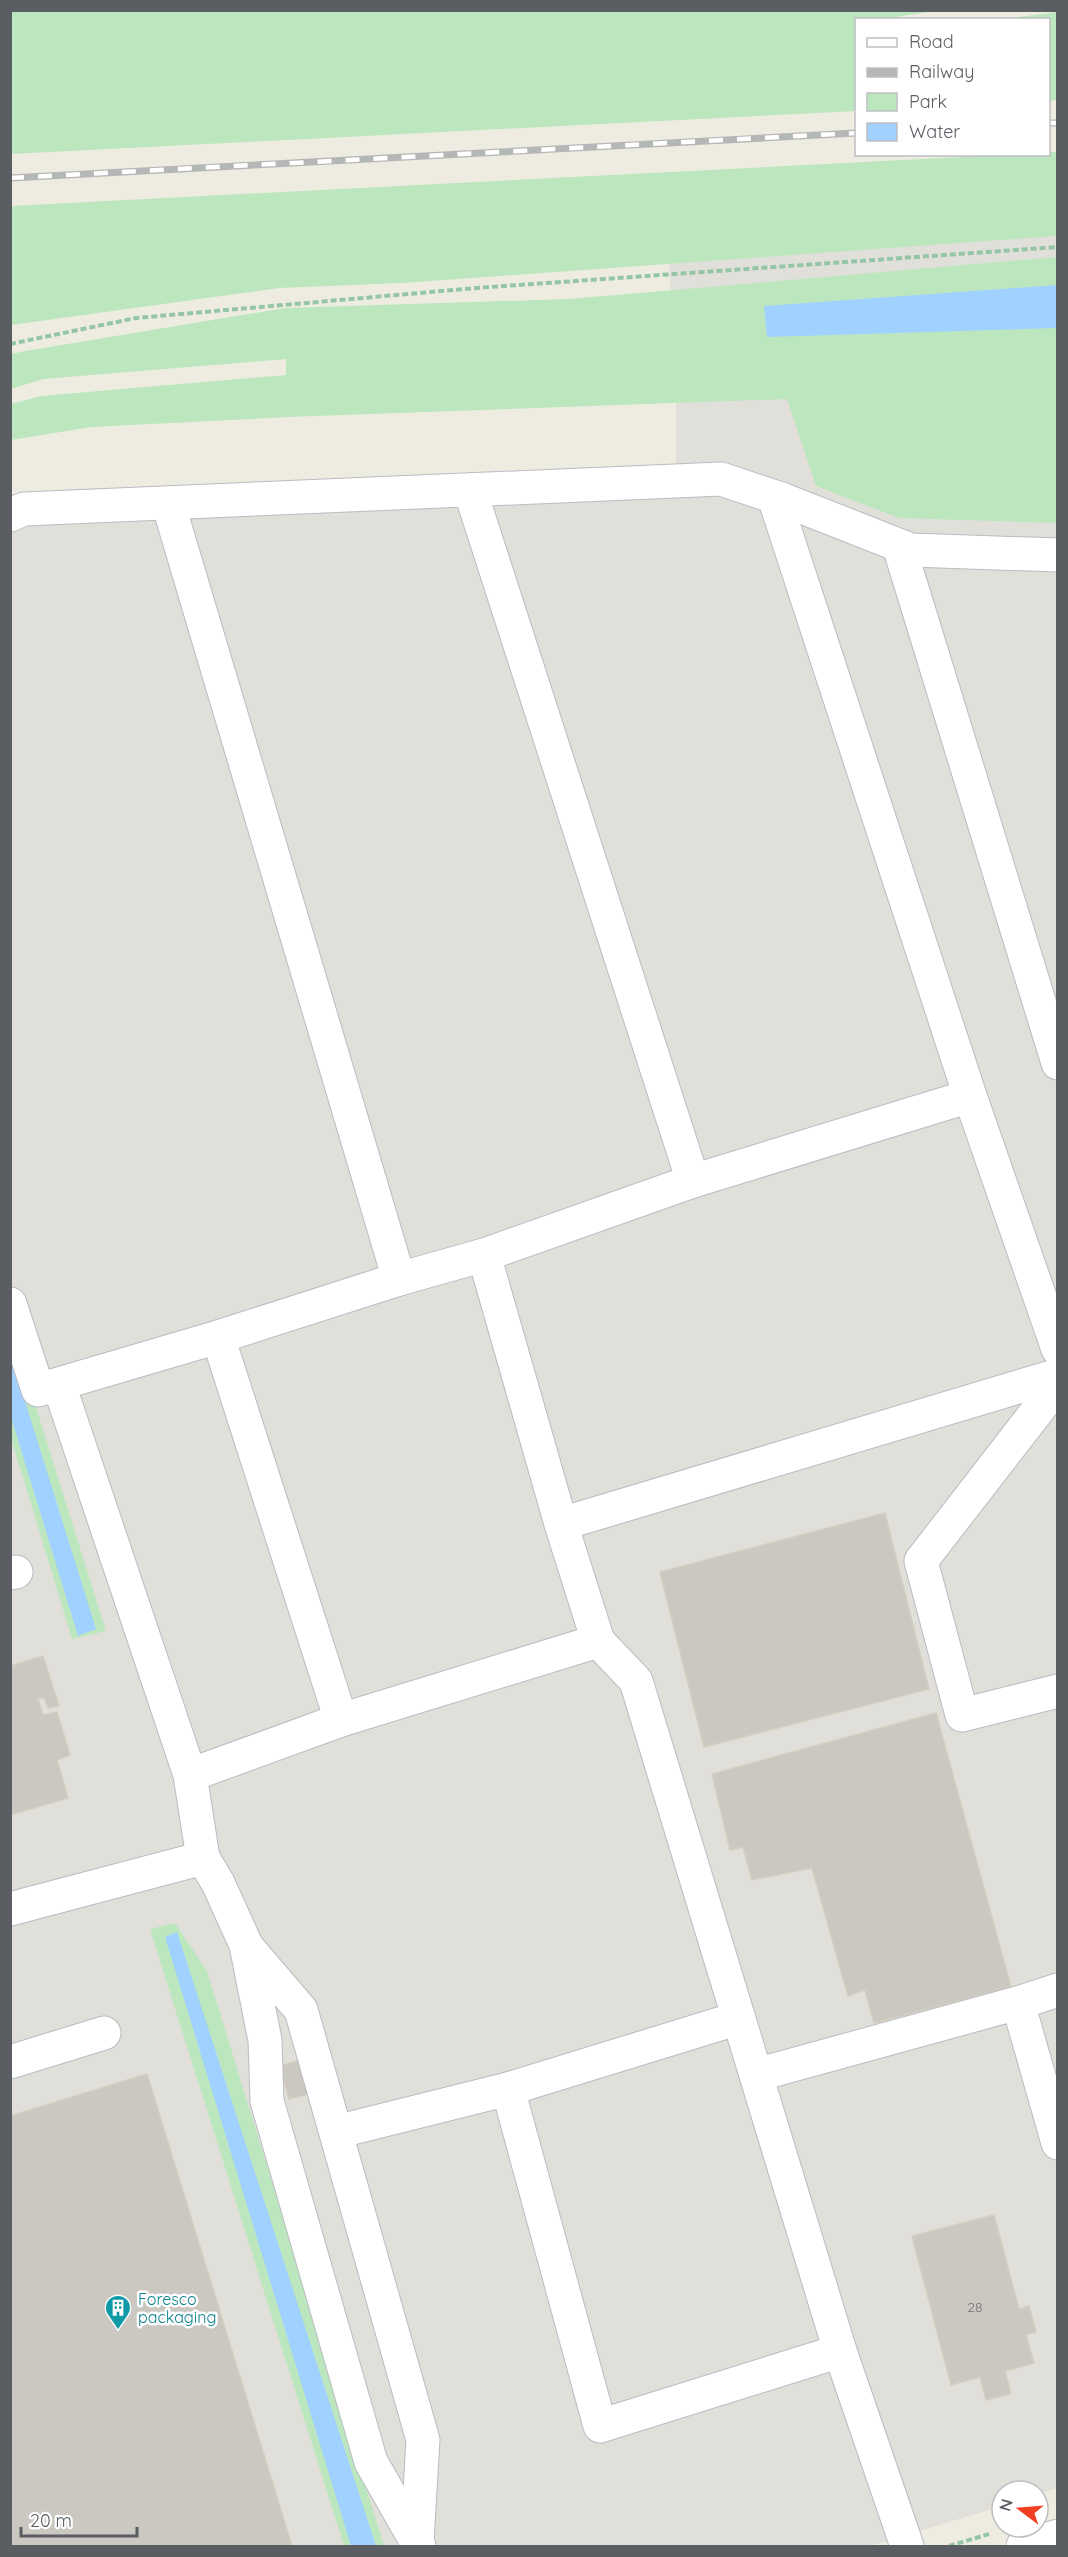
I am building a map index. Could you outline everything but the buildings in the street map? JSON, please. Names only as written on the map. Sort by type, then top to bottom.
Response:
[{"type":"street","points":[[10,515],[24,510],[721,479],[911,550],[1058,555]]},
{"type":"street","points":[[470,490],[693,1181]]},
{"type":"street","points":[[774,497],[970,1096],[1058,1349]]},
{"type":"street","points":[[168,503],[399,1279]]},
{"type":"street","points":[[899,546],[1058,1063]]},
{"type":"street","points":[[10,1304],[38,1390],[484,1255],[693,1181],[970,1096]]},
{"type":"street","points":[[484,1255],[561,1524],[598,1641],[636,1681],[840,2352],[907,2547]]},
{"type":"street","points":[[218,1337],[341,1719]]},
{"type":"street","points":[[561,1524],[1058,1376]]},
{"type":"street","points":[[1058,1384],[921,1561],[962,1715],[1058,1691]]},
{"type":"street","points":[[59,1385],[190,1775],[202,1858],[218,1883],[246,1945],[265,2040],[267,2101],[371,2462],[418,2544]]},
{"type":"street","points":[[190,1775],[341,1719],[598,1641]]},
{"type":"street","points":[[10,1909],[202,1858]]},
{"type":"street","points":[[246,1945],[302,2010],[423,2440],[418,2544]]},
{"type":"street","points":[[756,2075],[1058,1990]]},
{"type":"street","points":[[1018,2003],[1058,2143]]},
{"type":"street","points":[[336,2132],[508,2089],[739,2018]]},
{"type":"street","points":[[10,2062],[104,2032]]},
{"type":"street","points":[[508,2089],[600,2426],[840,2352]]},
{"type":"street","points":[[1023,2547],[1058,2536]]},
{"type":"path","points":[[10,344],[136,318],[476,288],[1058,247]]},
{"type":"path","points":[[949,2547],[990,2535]]},
{"type":"shaded area","points":[[1057,225],[1057,2488],[1050,2490],[1050,2479],[990,2479],[990,2510],[870,2546],[11,2546],[10,498],[72,489],[676,473],[676,387],[668,245]]},
{"type":"green space","points":[[11,10],[934,10],[896,18],[855,18],[855,111],[11,154]]},
{"type":"green space","points":[[1057,12],[1057,100],[1050,101],[1050,18],[1009,18]]},
{"type":"green space","points":[[1050,152],[1057,152],[1057,236],[403,283],[279,288],[11,325],[11,206],[980,156],[1050,156]]},
{"type":"green space","points":[[1057,257],[1057,523],[899,518],[816,486],[787,399],[288,417],[92,427],[11,440],[11,404],[41,396],[286,375],[286,359],[43,379],[11,389],[11,354],[25,351],[285,308],[569,299]]},
{"type":"green space","points":[[10,1324],[106,1631],[72,1639],[11,1438]]},
{"type":"green space","points":[[175,1923],[207,1971],[384,2546],[344,2546],[150,1929]]},
{"type":"water","points":[[1057,285],[1057,328],[767,337],[764,306]]},
{"type":"water","points":[[10,1353],[96,1629],[78,1636],[11,1417]]},
{"type":"water","points":[[177,1932],[376,2546],[351,2546],[165,1937]]},
{"type":"railway","points":[[1050,123],[1058,123]]},
{"type":"railway","points":[[10,178],[855,133]]},
{"type":"place","name":"Foresco packaging","points":[[118,2331]]}]
